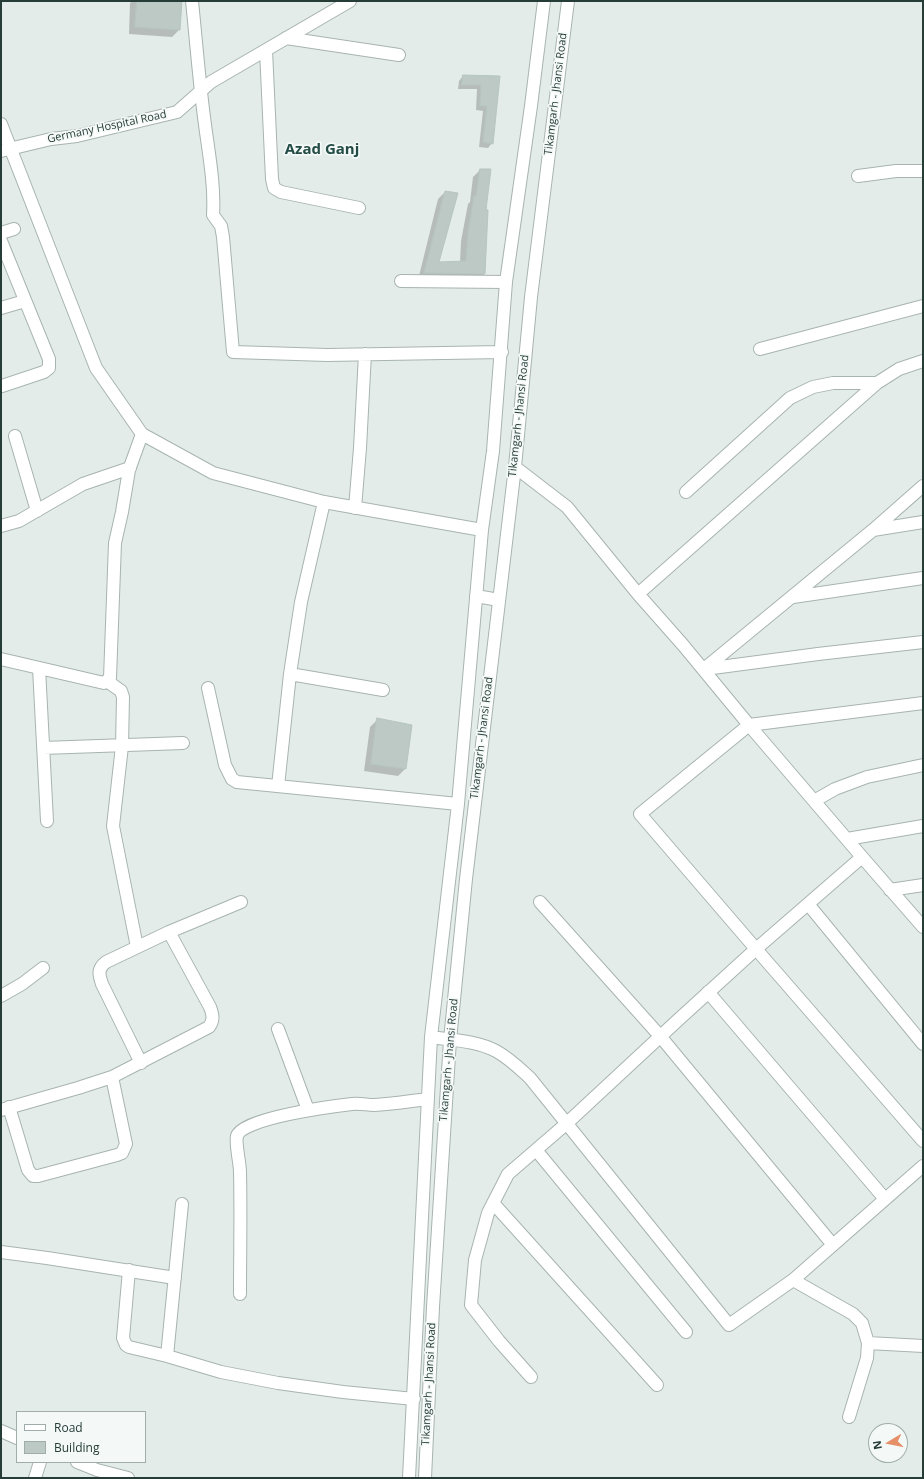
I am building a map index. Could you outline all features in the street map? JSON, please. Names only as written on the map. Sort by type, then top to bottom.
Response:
[{"type":"street","points":[[192,1],[211,170],[213,205],[212,216],[221,226],[223,237],[233,352],[327,355],[502,352]]},
{"type":"street","name":"Germany Hospital Road","points":[[6,150],[51,139],[77,136],[177,112],[210,82],[350,1]]},
{"type":"street","points":[[409,1478],[431,1037],[458,804],[482,530],[493,451],[502,352],[506,282],[544,1]]},
{"type":"street","name":"Tikamgarh - Jhansi Road","points":[[425,1478],[433,1299],[450,1040],[466,879],[515,467],[532,289],[568,1]]},
{"type":"street","points":[[286,38],[399,54]]},
{"type":"street","points":[[266,50],[272,179],[274,188],[281,192],[359,208]]},
{"type":"street","points":[[1,124],[6,150],[96,368],[142,434],[213,473],[324,502],[482,530]]},
{"type":"street","points":[[858,176],[896,171],[923,171]]},
{"type":"street","points":[[1,233],[14,229]]},
{"type":"street","points":[[1,241],[49,359],[50,368],[44,372],[2,386]]},
{"type":"street","points":[[401,281],[506,282]]},
{"type":"street","points":[[1,308],[25,301]]},
{"type":"street","points":[[760,349],[923,306]]},
{"type":"street","points":[[355,508],[365,354]]},
{"type":"street","points":[[638,594],[877,383],[899,369],[923,361]]},
{"type":"street","points":[[686,492],[790,398],[813,387],[833,383],[877,383]]},
{"type":"street","points":[[1,658],[104,683],[110,678],[114,543],[122,512],[130,468],[142,434]]},
{"type":"street","points":[[14,436],[37,511]]},
{"type":"street","points":[[515,467],[567,508],[749,725],[923,927]]},
{"type":"street","points":[[1,526],[19,521],[83,484],[130,468]]},
{"type":"street","points":[[704,670],[873,530],[923,486]]},
{"type":"street","points":[[278,786],[290,674],[301,602],[324,502]]},
{"type":"street","points":[[873,530],[923,522]]},
{"type":"street","points":[[792,597],[923,578]]},
{"type":"street","points":[[476,596],[499,600]]},
{"type":"street","points":[[704,670],[818,654],[923,642]]},
{"type":"street","points":[[39,668],[47,821]]},
{"type":"street","points":[[290,674],[383,690]]},
{"type":"street","points":[[107,681],[119,689],[122,694],[122,746],[113,826],[137,947]]},
{"type":"street","points":[[208,688],[225,765],[232,779],[237,782],[458,804]]},
{"type":"street","points":[[923,703],[749,725],[640,814],[923,1141]]},
{"type":"street","points":[[44,748],[183,743]]},
{"type":"street","points":[[814,801],[835,789],[867,777],[923,765]]},
{"type":"street","points":[[847,839],[923,826]]},
{"type":"street","points":[[531,1377],[471,1305],[475,1260],[488,1214],[508,1174],[566,1124],[756,949],[862,857]]},
{"type":"street","points":[[890,890],[923,885]]},
{"type":"street","points":[[141,1063],[99,976],[99,970],[102,966],[137,947],[241,902]]},
{"type":"street","points":[[540,902],[660,1036],[833,1245]]},
{"type":"street","points":[[808,904],[923,1044]]},
{"type":"street","points":[[112,1077],[126,1144],[122,1153],[38,1176],[33,1176],[28,1170],[5,1108],[112,1077],[209,1027],[213,1022],[210,1008],[169,932]]},
{"type":"street","points":[[1,996],[22,984],[43,968]]},
{"type":"street","points":[[708,992],[885,1199]]},
{"type":"street","points":[[278,1029],[308,1110]]},
{"type":"street","points":[[431,1037],[477,1044],[495,1050],[515,1063],[530,1078],[729,1325],[793,1280],[923,1166]]},
{"type":"street","points":[[240,1294],[240,1188],[237,1135],[243,1129],[270,1118],[308,1110],[353,1104],[374,1105],[428,1099]]},
{"type":"street","points":[[536,1150],[686,1332]]},
{"type":"street","points":[[493,1203],[657,1385]]},
{"type":"street","points":[[167,1356],[182,1204]]},
{"type":"street","points":[[1,1252],[175,1278]]},
{"type":"street","points":[[129,1270],[124,1343],[129,1347],[167,1356],[221,1372],[278,1383],[343,1392],[414,1399]]},
{"type":"street","points":[[793,1280],[853,1314],[862,1323],[868,1343],[867,1358],[849,1417]]},
{"type":"street","points":[[868,1343],[923,1346]]},
{"type":"street","points":[[1,1431],[16,1438]]},
{"type":"street","points":[[35,1478],[40,1463]]},
{"type":"street","points":[[80,1463],[97,1470],[128,1478]]},
{"type":"building","points":[[137,1],[182,1],[180,30],[135,27]]},
{"type":"building","points":[[463,75],[500,76],[493,144],[483,142],[487,106],[480,106],[481,85],[462,85]]},
{"type":"building","points":[[480,169],[491,169],[486,210],[488,210],[485,274],[424,273],[445,191],[458,193],[439,262],[466,261],[468,233]]},
{"type":"building","points":[[377,718],[412,725],[406,769],[371,764]]},
{"type":"district","name":"Azad Ganj","points":[[322,150]]}]
